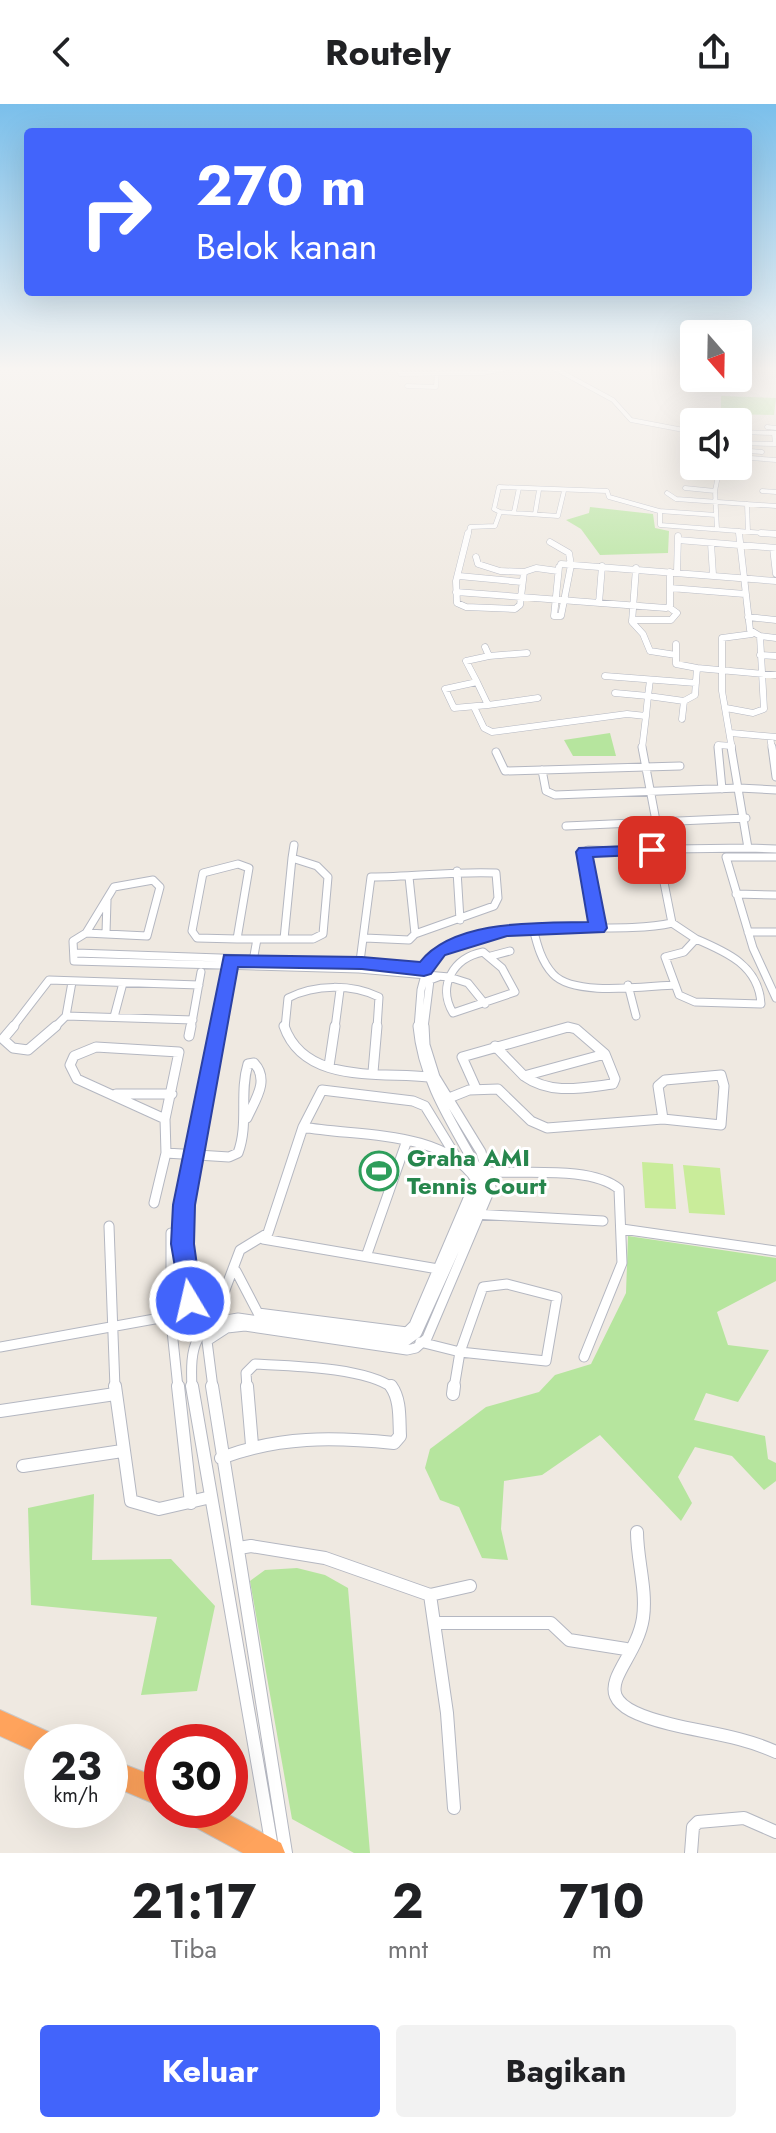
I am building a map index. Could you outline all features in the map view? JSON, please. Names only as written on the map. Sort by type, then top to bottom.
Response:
[{"type":"highway","points":[[0,1723],[24,1734]]},
{"type":"highway","points":[[225,1828],[272,1853]]},
{"type":"street","points":[[752,451],[762,452]]},
{"type":"street","points":[[752,458],[776,460]]},
{"type":"street","points":[[717,480],[717,529]]},
{"type":"street","points":[[564,491],[559,516],[494,509],[498,488],[519,488],[607,491],[609,497],[660,511],[716,515]]},
{"type":"street","points":[[514,512],[519,488]]},
{"type":"street","points":[[685,488],[715,491]]},
{"type":"street","points":[[535,514],[539,490]]},
{"type":"street","points":[[667,493],[676,499],[776,506]]},
{"type":"street","points":[[763,493],[776,494]]},
{"type":"street","points":[[747,504],[748,531]]},
{"type":"street","points":[[660,511],[659,524],[776,534]]},
{"type":"street","points":[[500,512],[494,527],[470,527],[456,592],[457,603],[462,606],[518,608],[524,572]]},
{"type":"street","points":[[670,608],[679,527]]},
{"type":"street","points":[[739,531],[752,634]]},
{"type":"street","points":[[678,540],[774,548],[776,574]]},
{"type":"street","points":[[550,542],[569,553],[571,562],[561,616],[557,617],[554,616],[554,598],[560,567]]},
{"type":"street","points":[[711,543],[713,575]]},
{"type":"street","points":[[476,557],[478,564],[487,569],[524,572],[560,567],[571,562],[776,581]]},
{"type":"street","points":[[599,603],[602,566]]},
{"type":"street","points":[[636,568],[632,620],[643,634],[650,651],[676,655]]},
{"type":"street","points":[[459,576],[522,582]]},
{"type":"street","points":[[670,588],[745,594]]},
{"type":"street","points":[[456,592],[670,608],[677,613],[671,620],[632,620]]},
{"type":"street","points":[[748,617],[776,620]]},
{"type":"street","points":[[748,848],[746,818],[726,708],[722,638],[752,634],[776,638]]},
{"type":"street","points":[[726,708],[764,711],[760,636]]},
{"type":"street","points":[[676,644],[678,665],[776,675]]},
{"type":"street","points":[[485,647],[489,656]]},
{"type":"street","points":[[488,705],[466,661],[527,653]]},
{"type":"street","points":[[760,655],[776,656]]},
{"type":"street","points":[[615,693],[684,701],[695,695],[697,668]]},
{"type":"street","points":[[605,676],[696,683]]},
{"type":"street","points":[[650,680],[642,766],[660,842],[669,848],[776,849]]},
{"type":"street","points":[[477,682],[451,686],[444,691],[454,708],[538,698]]},
{"type":"street","points":[[764,694],[776,695]]},
{"type":"street","points":[[682,719],[684,701]]},
{"type":"street","points":[[474,707],[484,728],[492,732],[625,714],[646,716]]},
{"type":"street","points":[[731,733],[773,737],[776,777]]},
{"type":"street","points":[[722,789],[718,745],[732,746]]},
{"type":"street","points":[[496,752],[505,771],[680,766]]},
{"type":"street","points":[[542,770],[546,791],[552,795],[739,788],[776,790]]},
{"type":"street","points":[[721,775],[739,776]]},
{"type":"street","points":[[566,826],[746,818]]},
{"type":"street","points":[[284,939],[294,845]]},
{"type":"street","points":[[723,848],[748,932],[776,998]]},
{"type":"street","points":[[598,928],[584,852],[658,852],[672,923],[737,960],[753,973],[760,986],[761,1004],[690,1001],[679,995],[665,957],[684,952],[696,939]]},
{"type":"street","points":[[726,857],[776,857]]},
{"type":"street","points":[[237,939],[249,869],[238,864],[203,873],[192,931],[200,939],[237,939],[257,939],[284,939],[318,938],[324,927],[327,874],[302,859],[292,858]]},
{"type":"street","points":[[457,871],[460,920]]},
{"type":"street","points":[[360,966],[369,879],[457,871],[494,872],[498,898],[494,906],[415,934],[402,942],[365,938]]},
{"type":"street","points":[[409,877],[415,934]]},
{"type":"street","points":[[86,933],[89,922],[114,887],[125,882],[153,880],[160,885],[149,934],[141,938],[86,933],[73,941],[75,961],[108,958],[360,966]]},
{"type":"street","points":[[736,894],[776,895]]},
{"type":"street","points":[[106,933],[107,900]]},
{"type":"street","points":[[474,1214],[490,1192],[491,1172],[474,1140],[428,1077],[416,1035],[425,970],[439,950],[506,930],[651,928],[672,923]]},
{"type":"street","points":[[529,928],[543,960],[562,982],[581,986],[675,985]]},
{"type":"street","points":[[748,932],[776,932]]},
{"type":"street","points":[[253,961],[257,939]]},
{"type":"street","points":[[202,1337],[227,1328],[245,1326],[407,1350],[417,1341],[474,1214],[483,1182],[443,1101],[427,1056],[423,1032],[430,980],[444,976],[461,957],[471,953],[491,956],[510,951]]},
{"type":"street","points":[[444,976],[447,1000],[453,1013],[515,992],[514,984],[491,956]]},
{"type":"street","points":[[100,980],[108,958]]},
{"type":"street","points":[[230,963],[253,961],[425,970],[471,986],[485,1004]]},
{"type":"street","points":[[230,963],[192,1155],[182,1244],[202,1337],[239,1548],[286,1853]]},
{"type":"street","points":[[189,1036],[201,972]]},
{"type":"street","points":[[72,982],[66,1016],[32,1050],[18,1051],[3,1039],[42,985],[54,979],[199,985]]},
{"type":"street","points":[[114,1017],[123,983]]},
{"type":"street","points":[[628,985],[636,1016]]},
{"type":"street","points":[[373,1072],[379,997],[369,991],[340,990],[296,993],[288,998],[282,1016],[284,1032],[314,1064],[373,1072],[428,1077]]},
{"type":"street","points":[[329,1066],[340,990]]},
{"type":"street","points":[[66,1016],[193,1020]]},
{"type":"street","points":[[475,1086],[464,1068],[462,1057],[495,1046],[572,1026],[605,1054],[615,1072],[613,1084],[547,1089],[535,1086],[495,1046]]},
{"type":"street","points":[[154,1203],[166,1153],[165,1119],[180,1056],[175,1049],[96,1047],[80,1051],[70,1065],[77,1079],[165,1119]]},
{"type":"street","points":[[522,1076],[605,1054]]},
{"type":"street","points":[[166,1153],[229,1157],[238,1153],[247,1118],[264,1080],[262,1071],[254,1063],[248,1064],[245,1072],[247,1118]]},
{"type":"street","points":[[443,1101],[475,1086],[501,1091],[534,1123],[547,1128],[663,1119],[714,1127],[721,1125],[724,1086],[721,1075],[665,1080],[658,1086],[663,1119]]},
{"type":"street","points":[[263,1239],[275,1216],[303,1127],[322,1090],[413,1101],[431,1112],[455,1155],[468,1166],[476,1180],[438,1269],[413,1327],[405,1333],[258,1313],[236,1271],[238,1252],[248,1242],[263,1239],[367,1254],[438,1269]]},
{"type":"street","points":[[111,1094],[172,1094]]},
{"type":"street","points":[[303,1127],[406,1143],[455,1155]]},
{"type":"street","points":[[463,1145],[474,1140]]},
{"type":"street","points":[[367,1254],[406,1143]]},
{"type":"street","points":[[491,1172],[583,1175],[610,1180],[619,1189],[622,1263],[618,1281],[584,1357]]},
{"type":"street","points":[[474,1214],[603,1221]]},
{"type":"street","points":[[109,1226],[110,1327],[115,1394],[131,1501],[140,1508],[191,1503],[211,1497]]},
{"type":"street","points":[[622,1229],[776,1251]]},
{"type":"street","points":[[171,1233],[171,1316],[191,1503]]},
{"type":"street","points":[[236,1271],[226,1283],[214,1319],[191,1362],[192,1386],[272,1853]]},
{"type":"street","points":[[214,1319],[238,1318],[417,1341],[460,1352],[549,1360],[557,1297],[507,1284],[483,1287],[460,1352],[453,1394]]},
{"type":"street","points":[[0,1347],[171,1316]]},
{"type":"street","points":[[221,1458],[252,1445],[298,1437],[394,1443],[400,1436],[395,1391],[389,1384],[364,1379],[290,1365],[255,1364],[246,1373],[252,1445]]},
{"type":"street","points":[[0,1411],[115,1394]]},
{"type":"street","points":[[23,1466],[122,1451]]},
{"type":"street","points":[[637,1532],[643,1618],[626,1649],[614,1690],[621,1707],[674,1726],[750,1740],[776,1752]]},
{"type":"street","points":[[239,1548],[251,1546],[325,1558],[430,1595],[470,1586]]},
{"type":"street","points":[[430,1595],[447,1713],[454,1808]]},
{"type":"street","points":[[435,1623],[551,1623],[569,1640],[626,1649]]},
{"type":"street","points":[[263,1795],[278,1801]]},
{"type":"street","points":[[691,1853],[693,1827],[698,1822],[744,1818],[776,1832]]},
{"type":"green space","points":[[590,507],[653,514],[655,528],[669,531],[668,553],[600,555],[581,529],[566,520],[589,513]]},
{"type":"green space","points":[[610,733],[616,756],[573,756],[564,740]]},
{"type":"green space","points":[[642,1162],[673,1164],[676,1209],[645,1208]]},
{"type":"green space","points":[[683,1165],[720,1168],[725,1215],[689,1213]]},
{"type":"green space","points":[[628,1236],[776,1258],[776,1281],[717,1312],[728,1345],[769,1350],[738,1402],[706,1393],[694,1420],[765,1436],[768,1459],[776,1463],[776,1481],[764,1490],[732,1456],[695,1447],[678,1477],[692,1503],[681,1521],[600,1435],[542,1475],[504,1481],[501,1529],[508,1560],[482,1558],[459,1507],[440,1500],[425,1468],[430,1449],[486,1407],[539,1392],[555,1375],[591,1364],[626,1293]]},
{"type":"green space","points":[[94,1494],[92,1560],[171,1559],[215,1606],[197,1691],[141,1695],[157,1617],[31,1605],[28,1508]]},
{"type":"green space","points":[[297,1568],[325,1575],[348,1588],[370,1853],[354,1853],[292,1819],[250,1581],[265,1570]]},
{"type":"place","name":"Graha AMI Tennis Court","points":[[379,1171]]},
{"type":"route","points":[[190,1301],[182,1244],[184,1205],[231,960],[362,963],[424,969],[439,950],[476,937],[526,928],[598,928],[584,852],[652,850]]}]
